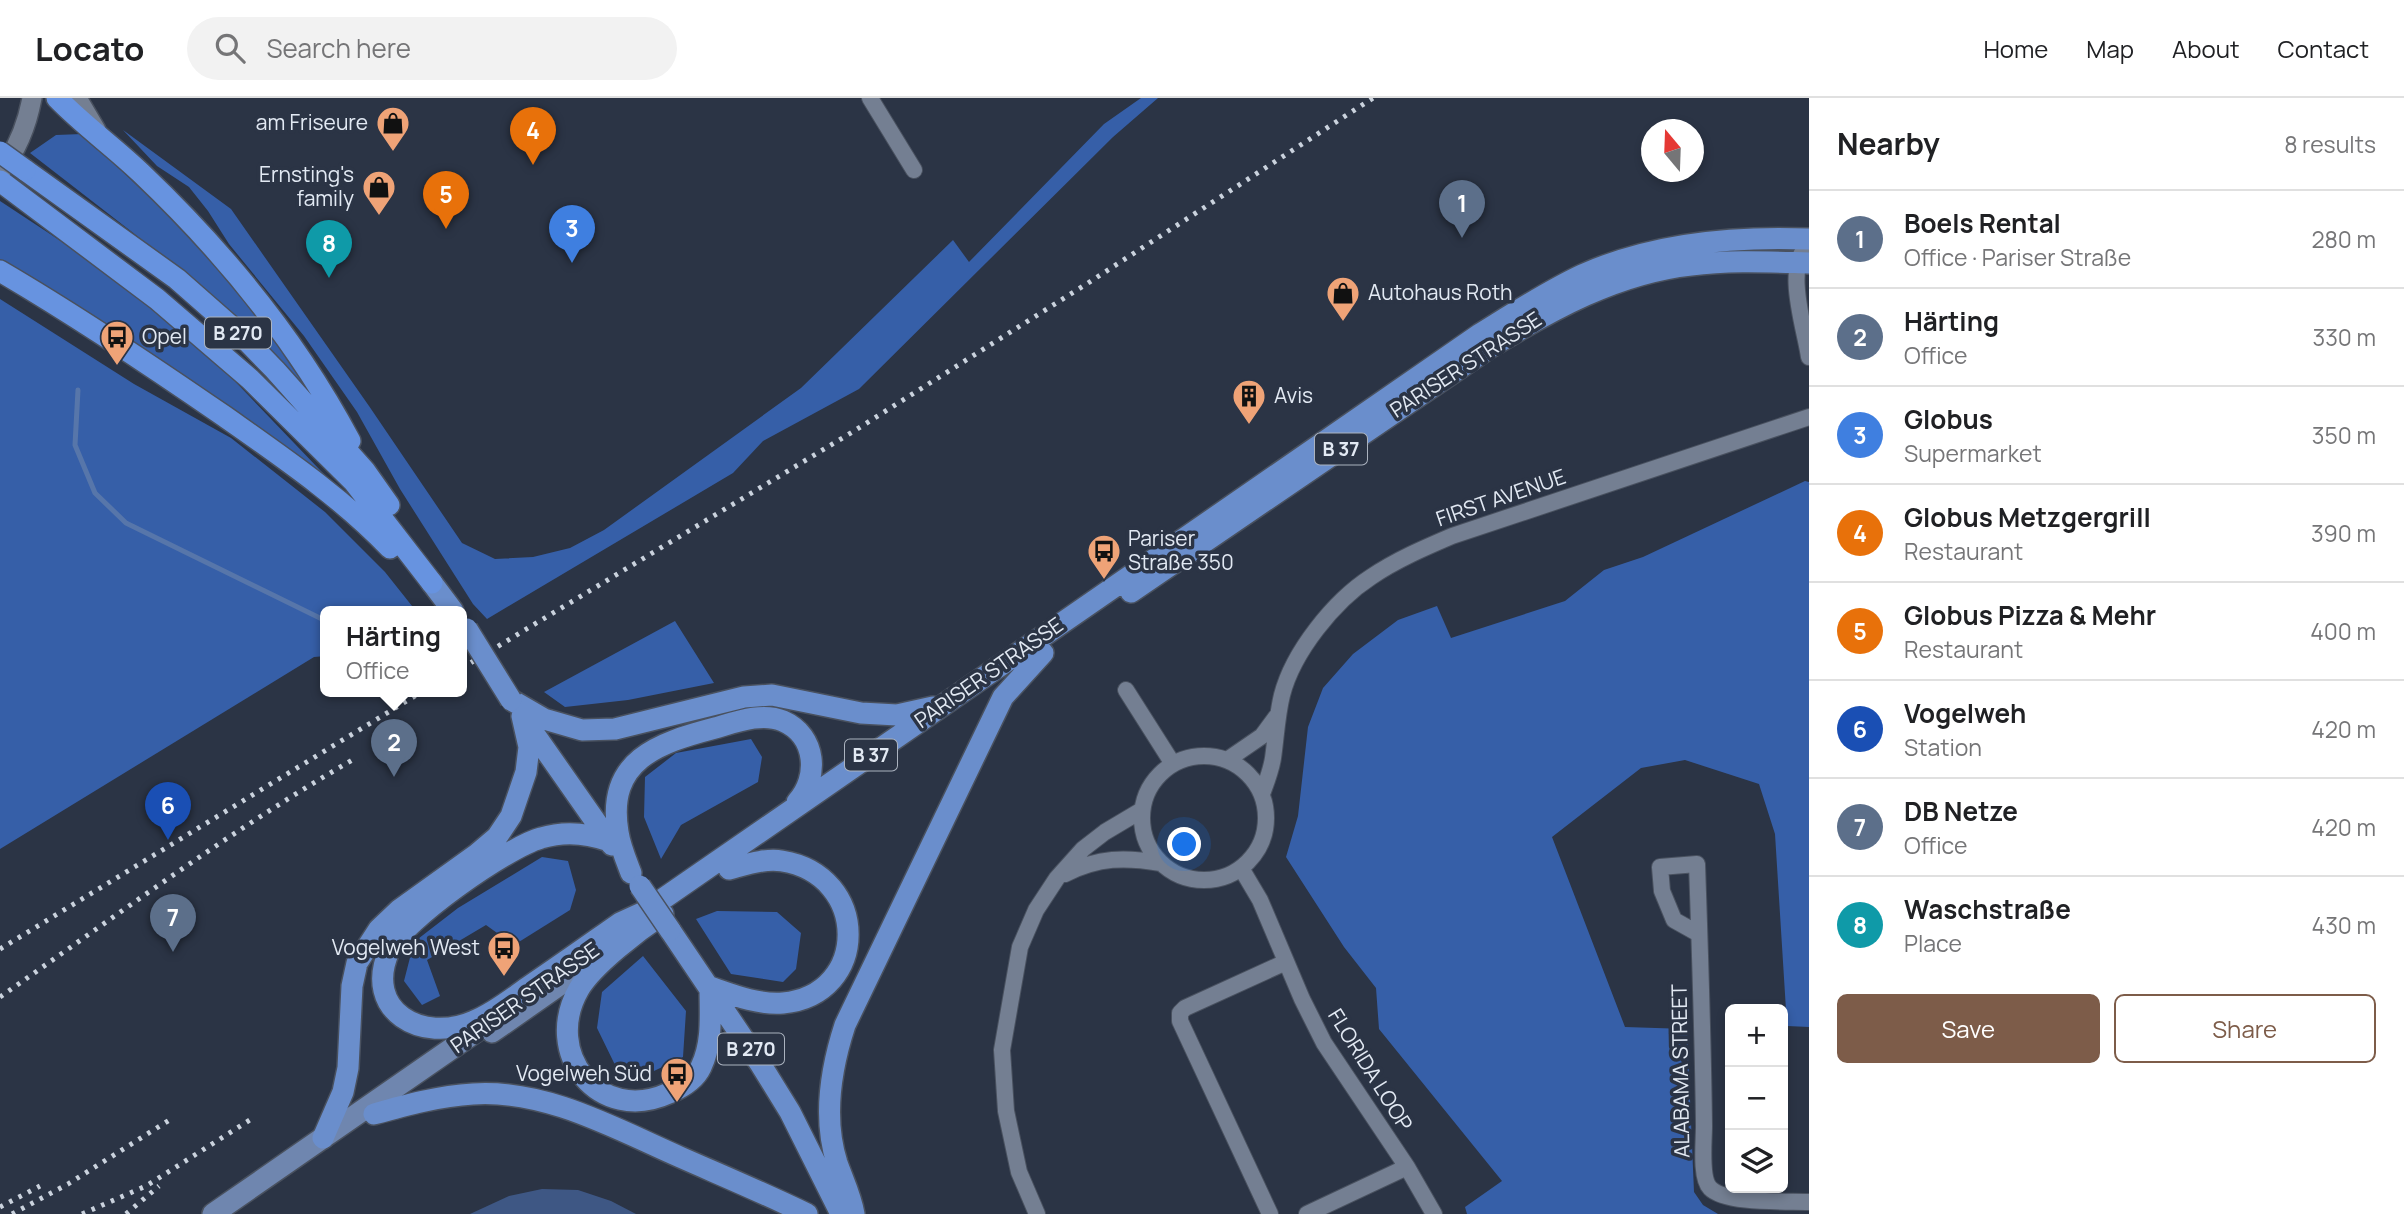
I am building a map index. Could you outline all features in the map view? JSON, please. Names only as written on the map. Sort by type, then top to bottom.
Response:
[{"type":"highway","points":[[57,98],[172,204],[263,304],[326,395],[365,471]]},
{"type":"highway","name":"B 270","points":[[0,152],[177,279],[275,370],[365,471],[417,545],[432,583]]},
{"type":"highway","name":"B 270","points":[[4,181],[157,299],[250,379],[354,482],[432,583]]},
{"type":"highway","points":[[3,274],[141,359],[277,453],[361,518],[403,562],[432,583]]},
{"type":"main road","name":"PARISER STRASSE","points":[[228,1214],[374,1114],[787,812],[1539,297],[1585,274],[1645,254],[1684,245],[1720,240],[1809,239]]},
{"type":"main road","name":"PARISER STRASSE","points":[[213,1214],[613,937],[729,869],[1489,348],[1548,312],[1594,291],[1652,272],[1688,265],[1722,262],[1804,263]]},
{"type":"main road","name":"B 270","points":[[432,583],[449,606]]},
{"type":"main road","name":"B 270","points":[[467,631],[517,708],[736,1024],[790,1112],[841,1214]]},
{"type":"main road","points":[[854,1214],[849,1191],[837,1162],[830,1109],[835,1056],[845,1025],[1003,697],[1043,653]]},
{"type":"main road","points":[[517,708],[583,730],[615,729],[744,697],[772,695],[850,712],[897,715],[954,698]]},
{"type":"main road","points":[[323,1138],[343,1092],[348,1068],[352,986],[357,962],[379,929],[399,910],[498,837],[512,816],[526,772],[529,747],[517,708]]},
{"type":"main road","points":[[635,880],[618,834],[616,802],[626,775],[638,760],[657,746],[749,719],[782,721],[801,735],[808,744],[812,759],[812,772],[807,788],[787,812]]},
{"type":"main road","points":[[609,841],[594,836],[561,833],[523,844],[428,908],[410,923],[390,948],[383,971],[389,1002],[406,1021],[419,1027],[435,1030],[474,1021],[491,1013],[620,923],[645,918]]},
{"type":"main road","points":[[645,918],[580,988],[567,1026],[566,1038],[570,1054],[579,1072],[601,1093],[627,1102],[662,1097],[679,1089],[700,1069],[709,1040],[710,987],[760,1002],[796,1001],[823,987],[843,963],[847,950],[847,920],[834,889],[819,875],[782,861],[766,861],[729,869]]},
{"type":"main road","points":[[374,1114],[420,1102],[475,1094],[526,1098],[576,1112],[807,1214]]},
{"type":"street","points":[[4,181],[29,115],[32,98]]},
{"type":"street","points":[[77,98],[100,137]]},
{"type":"street","points":[[875,100],[914,170]]},
{"type":"street","points":[[1809,244],[1801,253],[1804,263],[1796,288],[1808,333],[1809,357]]},
{"type":"street","name":"FIRST AVENUE","points":[[1262,794],[1272,761],[1282,694],[1292,666],[1327,617],[1368,578],[1409,554],[1452,536],[1809,417]]},
{"type":"street","points":[[1126,690],[1172,764]]},
{"type":"street","name":"FIRST AVENUE","points":[[1227,760],[1262,736],[1279,712]]},
{"type":"street","points":[[1199,755],[1227,760],[1248,773],[1262,794],[1266,827],[1257,850],[1241,868],[1228,875],[1200,880],[1173,872],[1161,863],[1149,848],[1143,829],[1142,810],[1152,783],[1172,764],[1199,755]]},
{"type":"street","points":[[1037,1214],[1020,1172],[1006,1111],[1002,1050],[1020,947],[1036,911],[1057,878],[1083,849],[1142,810]]},
{"type":"street","points":[[1057,878],[1079,867],[1112,859],[1132,858],[1161,863]]},
{"type":"street","name":"FLORIDA LOOP","points":[[1241,868],[1260,900],[1324,1042],[1407,1167],[1434,1214]]},
{"type":"street","name":"ALABAMA STREET","points":[[1699,934],[1704,1170],[1707,1184],[1720,1195],[1809,1202]]},
{"type":"street","points":[[1270,1214],[1180,1021],[1180,1013],[1185,1008],[1286,962]]},
{"type":"street","points":[[1307,1214],[1407,1167]]},
{"type":"shaded area","points":[[1141,98],[1158,98],[1113,137],[859,389],[763,441],[733,473],[487,619],[473,604],[400,489],[357,412],[304,336],[229,244],[189,187],[157,166],[123,130],[231,209],[462,543],[495,559],[533,557],[570,548],[604,530],[801,388],[953,240],[969,262],[1104,124]]},
{"type":"shaded area","points":[[82,134],[141,189],[159,201],[207,249],[330,414],[252,332],[132,232],[30,153],[56,135]]},
{"type":"shaded area","points":[[0,201],[85,257],[204,349],[342,493],[0,264]]},
{"type":"shaded area","points":[[0,299],[134,384],[231,438],[325,512],[385,572],[412,606],[320,606],[320,656],[314,657],[0,849]]},
{"type":"shaded area","points":[[1805,481],[1809,482],[1809,1027],[1788,1026],[1775,834],[1759,784],[1685,760],[1641,768],[1552,837],[1625,1027],[1687,1029],[1694,1192],[1703,1205],[1718,1214],[1467,1214],[1465,1207],[1502,1181],[1379,1029],[1376,988],[1344,947],[1286,857],[1298,816],[1308,727],[1323,688],[1353,654],[1398,620],[1437,606],[1451,638],[1565,601],[1604,570],[1643,557]]},
{"type":"shaded area","points":[[675,621],[714,683],[628,700],[565,707],[544,692]]},
{"type":"shaded area","points":[[751,739],[762,757],[758,782],[681,825],[661,859],[644,817],[645,777],[676,753]]},
{"type":"shaded area","points":[[542,857],[568,861],[576,890],[570,910],[514,945],[486,925],[427,960],[440,996],[422,1005],[404,981],[414,942],[458,908]]},
{"type":"shaded area","points":[[717,911],[777,912],[801,933],[796,969],[783,982],[731,974],[696,919]]},
{"type":"shaded area","points":[[643,956],[686,1011],[683,1057],[654,1071],[616,1067],[597,1028],[602,992]]},
{"type":"shaded area","points":[[542,1189],[578,1190],[611,1201],[636,1214],[470,1214],[509,1196]]},
{"type":"waterway","points":[[78,390],[75,445],[95,493],[126,523],[320,618]]},
{"type":"railway","points":[[467,665],[854,431],[1373,98]]},
{"type":"railway","points":[[0,949],[413,697]]},
{"type":"railway","points":[[0,997],[219,844],[354,759]]},
{"type":"railway","points":[[82,1214],[146,1186],[253,1118]]},
{"type":"railway","points":[[12,1214],[68,1184],[171,1119]]},
{"type":"railway","points":[[0,1207],[40,1186]]},
{"type":"railway","points":[[126,1214],[159,1186]]},
{"type":"place","name":"am Friseure","points":[[393,153]]},
{"type":"place","name":"Globus Metzgergrill","points":[[533,165]]},
{"type":"place","name":"Ernsting's family","points":[[379,217]]},
{"type":"place","name":"Globus Pizza & Mehr","points":[[446,229]]},
{"type":"place","name":"Boels Rental","points":[[1462,238]]},
{"type":"place","name":"Globus","points":[[572,263]]},
{"type":"place","name":"Waschstraße","points":[[329,278]]},
{"type":"place","name":"Autohaus Roth","points":[[1343,323]]},
{"type":"place","name":"Opel","points":[[117,367]]},
{"type":"place","name":"Avis","points":[[1249,426]]},
{"type":"place","name":"Pariser Straße 350","points":[[1104,581]]},
{"type":"place","name":"Härting","points":[[394,777]]},
{"type":"place","name":"Vogelweh","points":[[168,840]]},
{"type":"place","name":"DB Netze","points":[[173,952]]},
{"type":"place","name":"Vogelweh West","points":[[504,978]]},
{"type":"place","name":"Vogelweh Süd","points":[[677,1104]]}]
